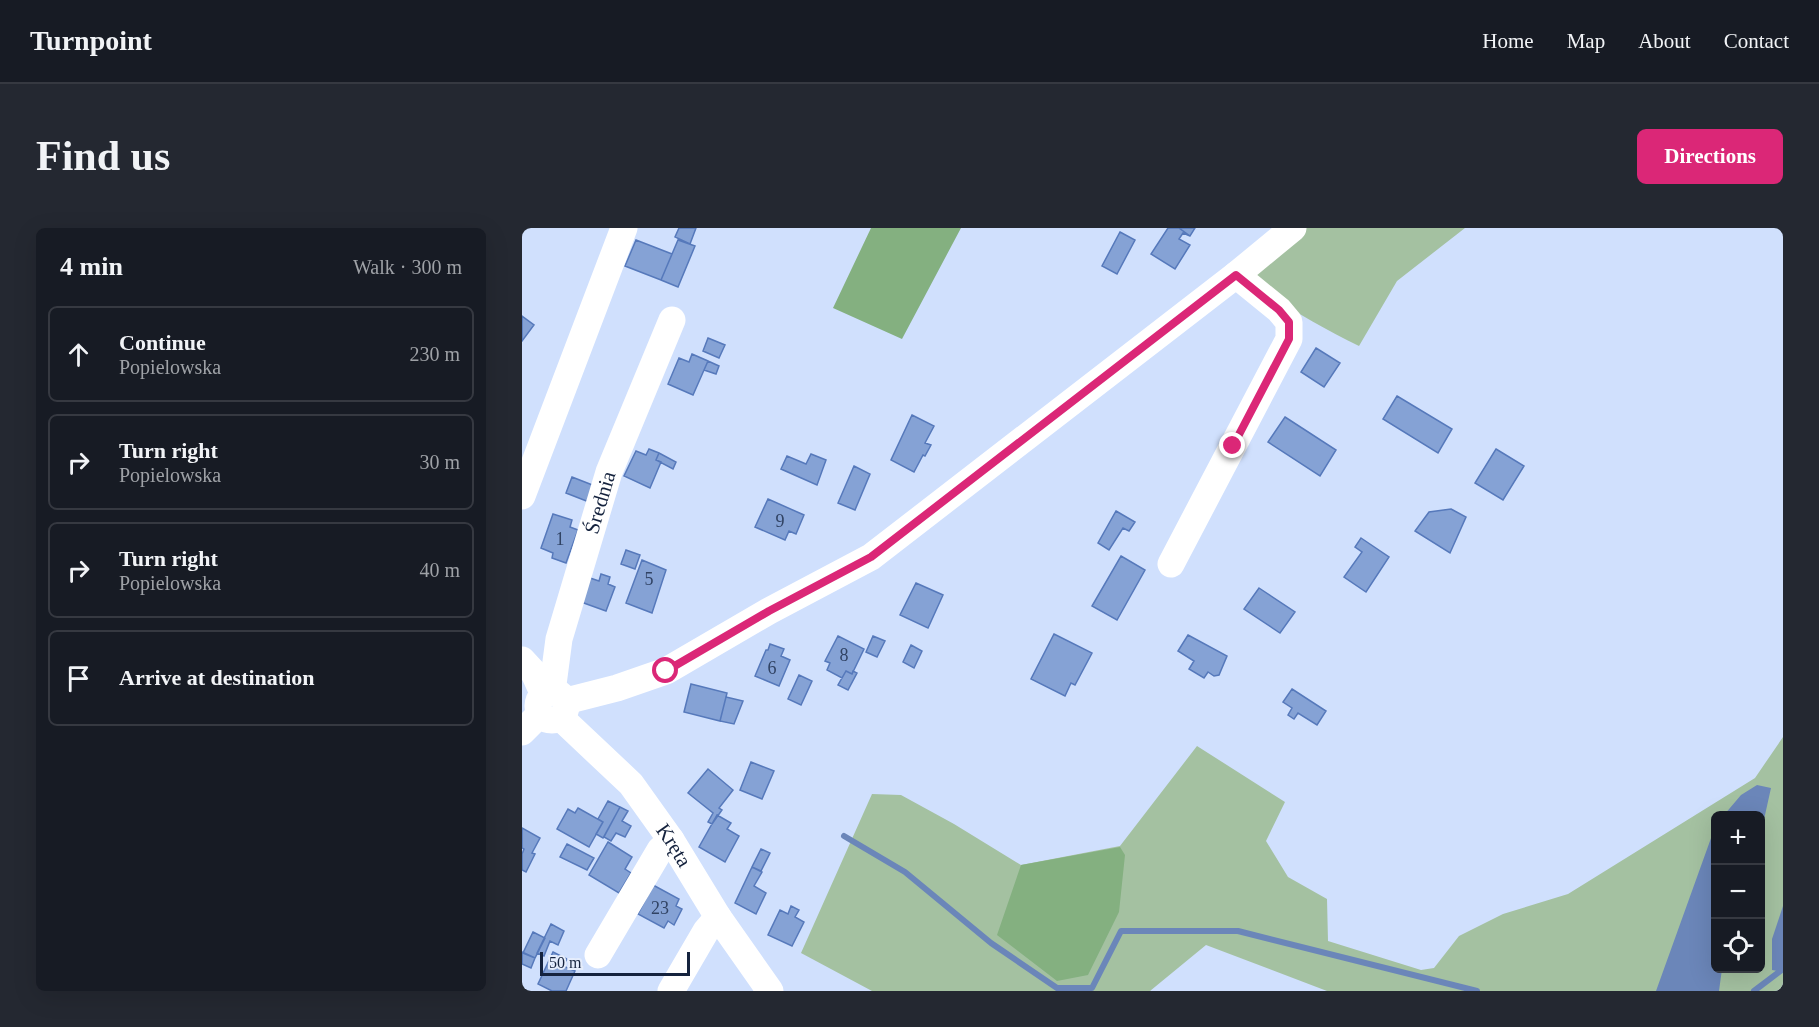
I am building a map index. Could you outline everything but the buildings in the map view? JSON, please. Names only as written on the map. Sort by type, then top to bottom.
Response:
[{"type":"street","points":[[522,495],[624,228]]},
{"type":"street","points":[[522,660],[534,673],[547,709],[666,671],[769,611],[871,557],[1236,275],[1293,228]]},
{"type":"street","points":[[1171,564],[1289,339],[1289,322],[1279,310],[1236,275]]},
{"type":"street","name":"Średnia","points":[[547,709],[559,639],[609,472],[672,320]]},
{"type":"street","name":"Kręta","points":[[547,709],[631,784],[671,840],[718,917]]},
{"type":"street","points":[[598,955],[660,850],[671,840]]},
{"type":"street","points":[[671,991],[706,931],[718,917],[770,991]]},
{"type":"green space","points":[[871,228],[961,228],[902,339],[833,308]]},
{"type":"green space","points":[[1306,228],[1465,228],[1397,281],[1359,346],[1288,306],[1250,275]]},
{"type":"green space","points":[[1783,737],[1783,991],[1327,991],[1206,945],[1150,991],[872,991],[801,953],[872,794],[901,795],[1021,865],[1120,846],[1197,746],[1285,802],[1266,841],[1288,877],[1327,899],[1328,941],[1421,970],[1434,968],[1459,936],[1503,914],[1568,894],[1755,778]]},
{"type":"green space","points":[[1120,847],[1125,855],[1119,912],[1088,975],[1057,981],[997,935],[1021,865]]},
{"type":"water","points":[[1757,785],[1771,788],[1765,815],[1765,811],[1727,811],[1741,795]]},
{"type":"water","points":[[1711,838],[1711,973],[1721,973],[1719,991],[1656,991]]},
{"type":"water","points":[[1783,906],[1783,972],[1772,970],[1772,939]]},
{"type":"waterway","points":[[844,836],[905,872],[991,943],[1057,988],[1092,988],[1121,931],[1238,931],[1477,991]]},
{"type":"waterway","points":[[1754,991],[1783,969]]},
{"type":"route","points":[[666,671],[769,611],[871,557],[1236,275],[1279,310],[1289,322],[1289,339],[1233,446]]}]
